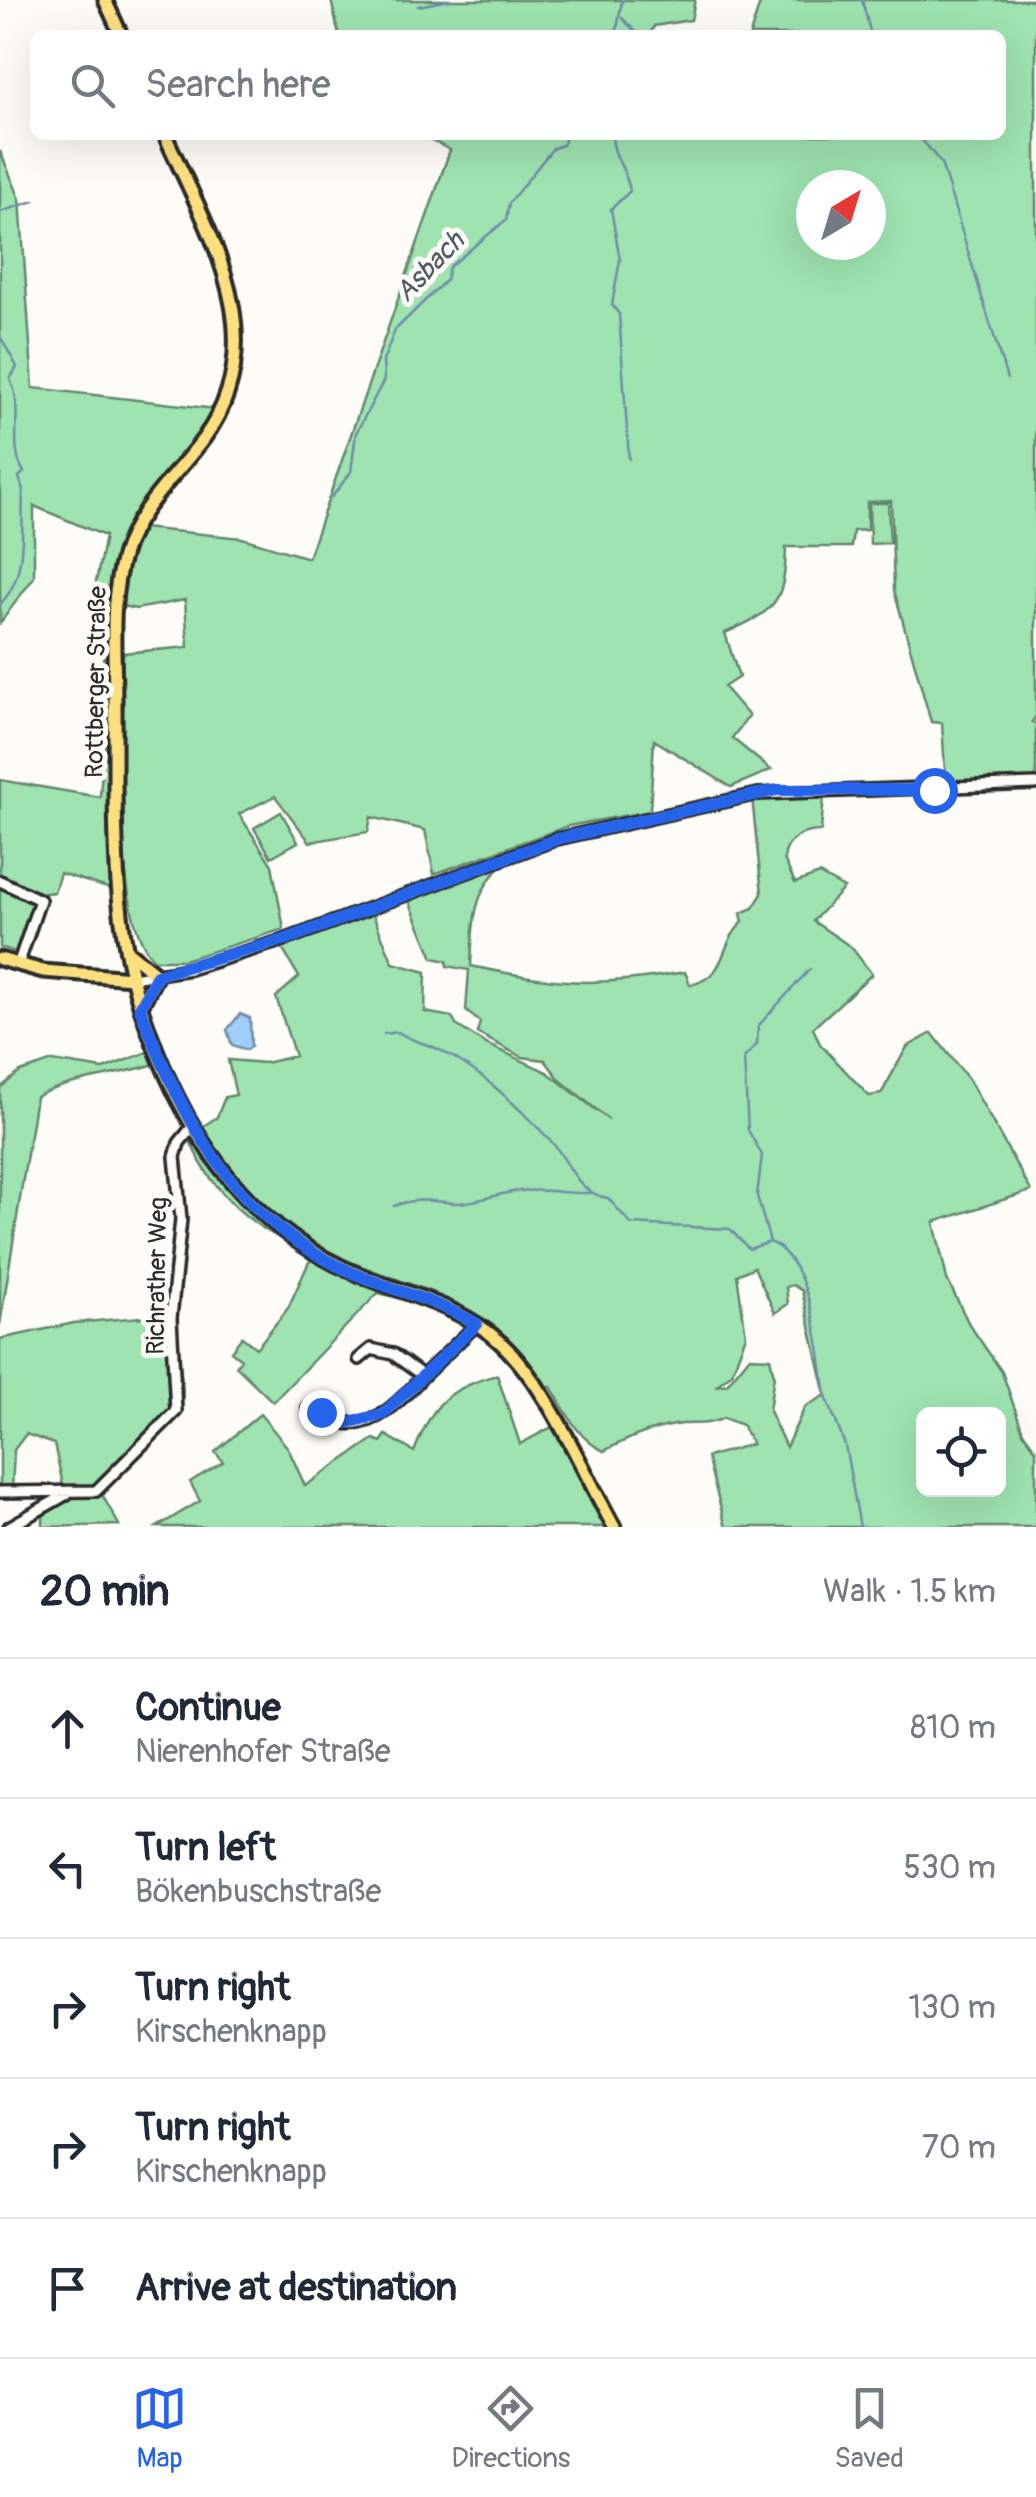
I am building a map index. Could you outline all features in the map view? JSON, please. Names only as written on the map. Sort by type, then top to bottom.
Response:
[{"type":"main road","points":[[106,0],[119,30]]},
{"type":"main road","name":"Rottberger Straße","points":[[167,140],[226,277],[238,336],[235,372],[224,406],[136,524],[117,583],[116,848],[132,978],[140,1008],[192,1127],[230,1183],[288,1237],[343,1268],[477,1324]]},
{"type":"main road","points":[[104,978],[118,969],[128,952],[157,975],[140,1008]]},
{"type":"main road","points":[[0,959],[104,978],[132,978]]},
{"type":"main road","points":[[477,1324],[524,1370],[614,1527]]},
{"type":"street","points":[[132,978],[157,975],[287,939],[557,839],[758,794],[1036,784]]},
{"type":"street","points":[[0,881],[40,900],[18,965]]},
{"type":"street","name":"Richrather Weg","points":[[0,1492],[96,1491],[167,1423],[178,1406],[170,1318],[181,1219],[175,1157],[178,1143],[192,1127]]},
{"type":"street","points":[[308,1408],[334,1420],[358,1423],[382,1415],[477,1324]]},
{"type":"street","points":[[360,1358],[371,1349],[393,1354],[424,1376]]},
{"type":"street","name":"Richrather Weg","points":[[9,1527],[69,1492]]},
{"type":"green space","points":[[331,0],[695,0],[691,20],[654,26],[652,30],[338,30]]},
{"type":"green space","points":[[761,0],[1036,0],[1036,716],[1032,722],[1036,723],[1036,780],[946,787],[942,723],[931,722],[894,590],[891,501],[867,502],[867,530],[853,531],[851,547],[786,547],[783,581],[774,603],[725,633],[739,677],[724,687],[749,716],[732,738],[771,770],[731,787],[654,740],[650,811],[568,826],[434,874],[425,830],[371,817],[368,832],[310,842],[275,796],[239,814],[272,865],[284,929],[184,960],[155,960],[141,939],[125,863],[121,767],[123,653],[188,647],[185,600],[136,609],[122,606],[128,562],[142,528],[242,538],[308,558],[450,150],[431,140],[1006,140],[1006,30],[752,30]]},
{"type":"green space","points":[[0,151],[20,199],[33,388],[216,409],[191,449],[158,481],[119,558],[114,890],[60,873],[54,892],[38,894],[15,952],[0,947],[0,780],[100,797],[107,699],[96,582],[105,536],[34,506],[34,577],[0,623]]},
{"type":"green space","points":[[869,503],[888,503],[890,543],[870,544]]},
{"type":"green space","points":[[824,795],[821,831],[796,838],[784,859],[795,883],[819,874],[844,888],[813,921],[851,947],[872,974],[813,1028],[820,1044],[869,1096],[881,1094],[907,1047],[932,1033],[969,1080],[1031,1191],[934,1222],[947,1279],[969,1324],[1002,1372],[1023,1432],[1036,1450],[1036,1527],[726,1527],[707,1457],[752,1444],[742,1425],[724,1418],[665,1427],[604,1451],[579,1432],[551,1387],[540,1387],[520,1357],[434,1299],[435,1293],[333,1256],[279,1221],[281,1218],[271,1214],[229,1169],[202,1127],[217,1117],[225,1097],[236,1095],[228,1060],[265,1063],[295,1056],[276,997],[299,977],[280,945],[371,910],[393,963],[426,972],[425,1012],[452,1017],[456,1025],[486,1044],[547,1072],[609,1120],[559,1079],[545,1060],[522,1057],[477,1033],[480,1022],[466,1011],[469,970],[447,966],[447,961],[433,958],[407,896],[511,858],[489,881],[477,906],[471,966],[578,982],[685,972],[690,985],[712,974],[743,922],[741,913],[753,908],[762,894],[752,797]],"holes":[[[754,1267],[775,1313],[788,1304],[786,1287],[793,1285],[802,1291],[826,1395],[805,1407],[786,1447],[769,1411],[774,1375],[770,1358],[749,1357],[727,1384],[716,1386],[732,1373],[746,1335],[737,1275]]]},
{"type":"green space","points":[[281,812],[298,842],[271,857],[254,828]]},
{"type":"green space","points":[[150,1051],[155,1064],[36,1097],[0,1325],[0,1088],[20,1072],[53,1061],[103,1069]]},
{"type":"green space","points":[[188,1135],[238,1198],[290,1243],[257,1224],[228,1199],[205,1169]]},
{"type":"green space","points":[[315,1259],[431,1305],[378,1293],[273,1402],[236,1366],[241,1359],[231,1351],[242,1337],[256,1348],[259,1345],[288,1308],[309,1262]]},
{"type":"green space","points":[[174,1317],[182,1407],[175,1420],[100,1491],[119,1525],[43,1527],[43,1511],[64,1489],[54,1444],[26,1434],[14,1450],[12,1490],[0,1491],[0,1339],[74,1323]]},
{"type":"green space","points":[[497,1375],[520,1444],[552,1427],[609,1527],[157,1527],[200,1501],[190,1482],[223,1462],[215,1452],[260,1414],[288,1448],[305,1486],[374,1439],[381,1442],[386,1435],[414,1452],[435,1410],[444,1401],[465,1386]]},
{"type":"water","points":[[240,1014],[250,1018],[251,1046],[247,1050],[232,1045],[227,1030]]},
{"type":"waterway","points":[[418,6],[450,0]]},
{"type":"waterway","name":"Asbach","points":[[617,30],[622,0]]},
{"type":"waterway","points":[[862,0],[870,30]]},
{"type":"waterway","points":[[622,18],[634,30]]},
{"type":"waterway","name":"Asbach","points":[[332,497],[351,472],[356,433],[384,380],[383,361],[395,330],[446,280],[449,267],[506,220],[509,203],[553,148],[563,145],[564,140]]},
{"type":"waterway","points":[[613,140],[630,191],[611,209],[620,260],[612,305],[619,314],[629,459]]},
{"type":"waterway","points":[[922,140],[941,163],[1007,379]]},
{"type":"waterway","points":[[0,212],[34,201]]},
{"type":"waterway","points":[[0,336],[17,367],[10,379],[16,403],[17,451],[24,472],[19,477],[23,490],[19,566],[9,593],[0,604]]},
{"type":"waterway","points":[[810,969],[758,1026],[757,1044],[744,1058],[748,1130],[762,1155],[757,1196],[770,1242],[784,1252],[804,1286],[816,1329],[825,1388]]},
{"type":"waterway","points":[[384,1034],[398,1032],[435,1048],[485,1079],[550,1140],[588,1190],[608,1198],[631,1224],[730,1229],[749,1249],[770,1242]]},
{"type":"waterway","points":[[394,1206],[417,1201],[466,1202],[517,1191],[591,1193]]},
{"type":"waterway","points":[[824,1391],[845,1445],[860,1527]]},
{"type":"route","points":[[321,1412],[346,1423],[382,1415],[477,1324],[320,1257],[278,1230],[246,1201],[192,1127],[160,1060],[140,1008],[146,989],[157,975],[287,939],[504,855],[557,839],[777,790],[934,790]]}]
